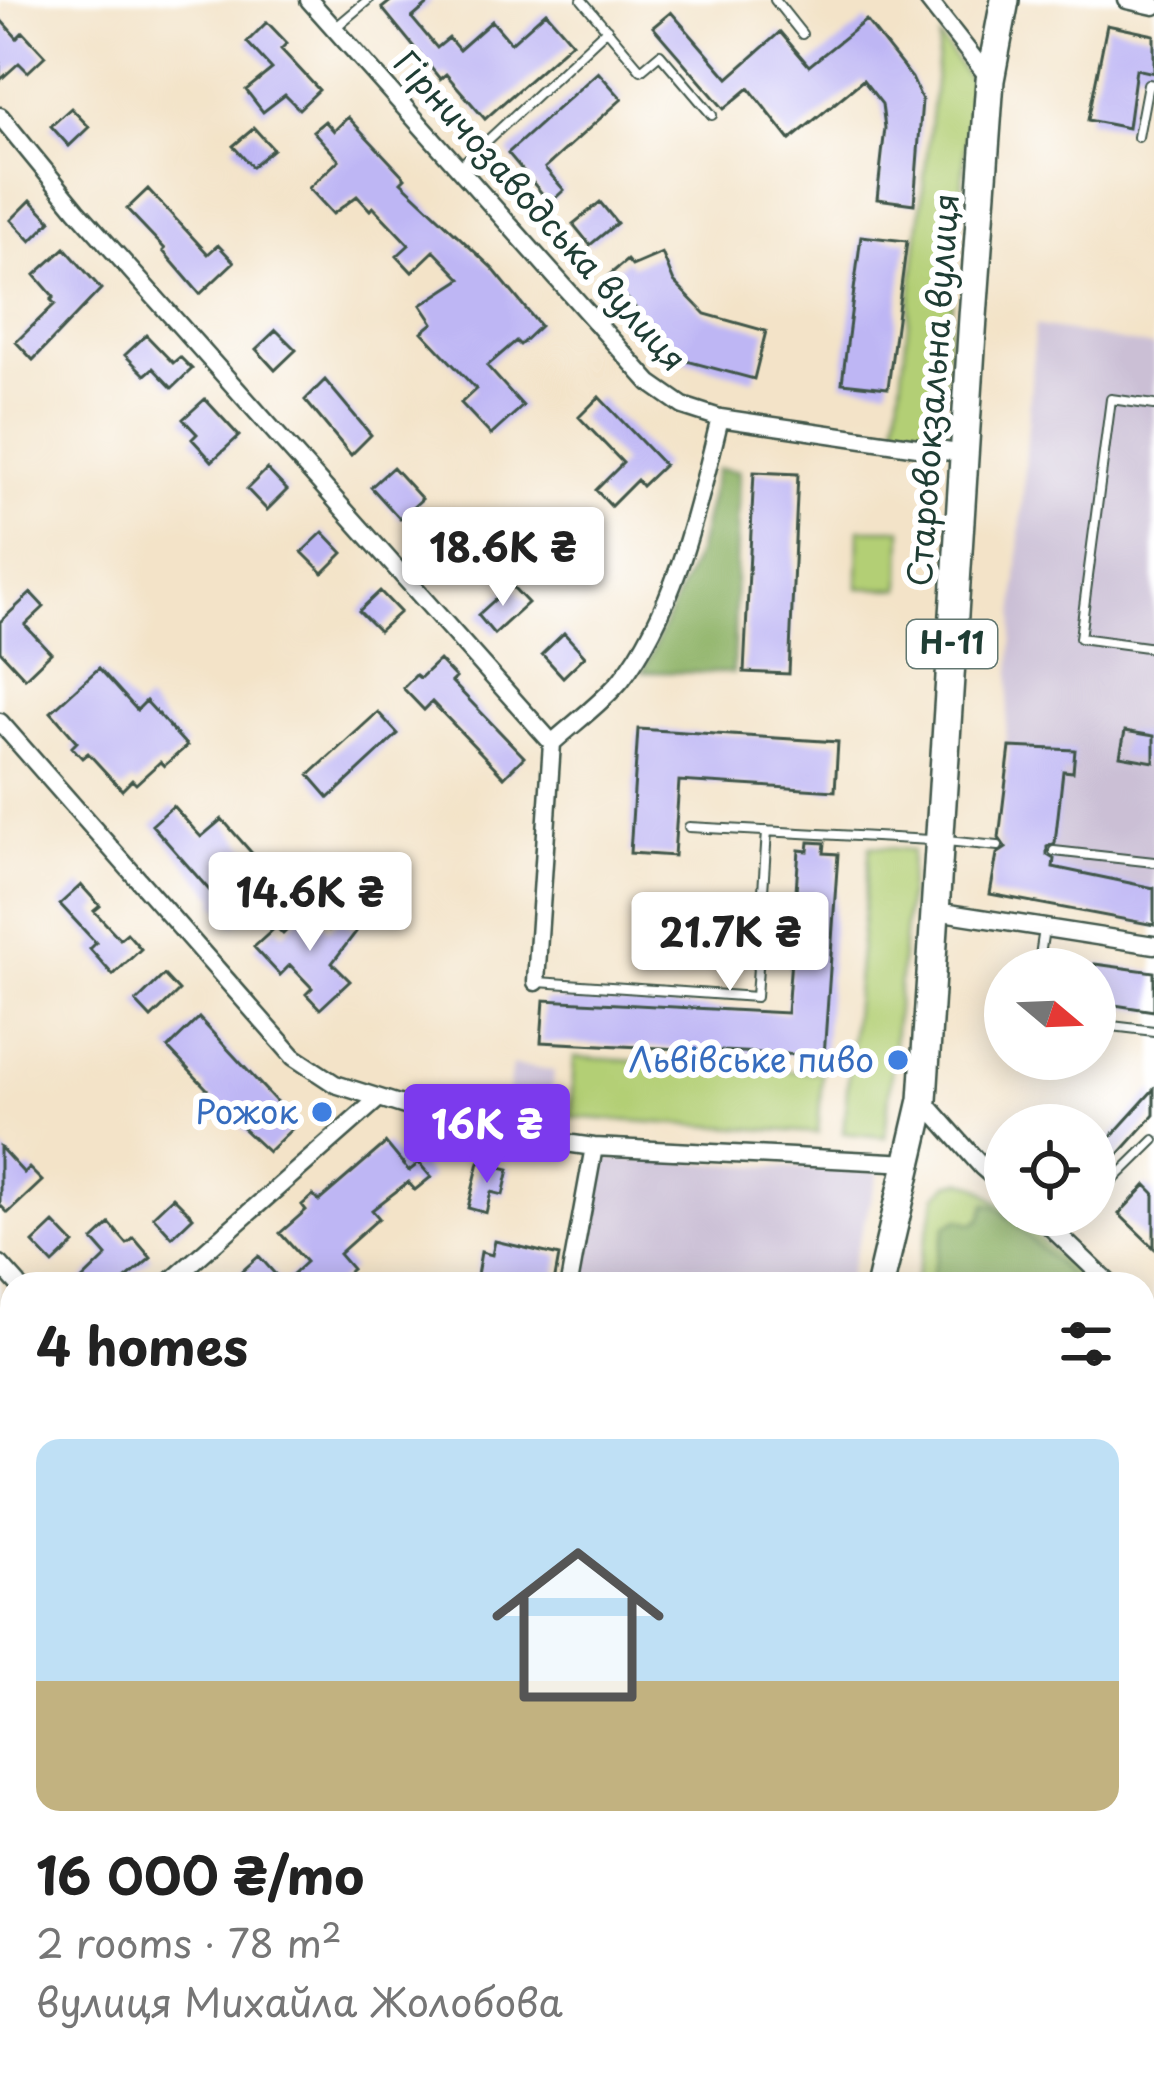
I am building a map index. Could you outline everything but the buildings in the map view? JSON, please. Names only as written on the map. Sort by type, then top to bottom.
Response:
[{"type":"main road","name":"Старовокзальна вулиця","points":[[883,1272],[923,1100],[991,80],[1005,0]]},
{"type":"street","name":"Гірничозаводська вулиця","points":[[310,0],[456,170],[650,383],[683,406],[720,418],[965,454]]},
{"type":"street","points":[[928,0],[991,80]]},
{"type":"street","points":[[1127,0],[1154,5]]},
{"type":"street","points":[[0,116],[77,210],[552,743]]},
{"type":"street","points":[[536,982],[552,743],[620,680],[662,609],[698,507],[720,418]]},
{"type":"street","points":[[0,722],[294,1058],[322,1078],[488,1132],[594,1147],[911,1163]]},
{"type":"street","points":[[935,911],[1154,945]]},
{"type":"street","points":[[182,1272],[378,1099]]},
{"type":"street","points":[[923,1100],[984,1169]]},
{"type":"street","points":[[571,1272],[594,1147]]},
{"type":"street","points":[[1063,1236],[1098,1272]]},
{"type":"lane","points":[[335,28],[368,0]]},
{"type":"lane","points":[[582,0],[641,70],[660,54],[712,115]]},
{"type":"lane","points":[[776,0],[802,34]]},
{"type":"lane","points":[[456,170],[607,29]]},
{"type":"lane","points":[[1138,137],[1148,84],[1154,85]]},
{"type":"lane","points":[[1154,405],[1111,398],[1080,638],[1154,648]]},
{"type":"lane","points":[[688,827],[998,846]]},
{"type":"lane","points":[[536,982],[756,997],[767,831]]},
{"type":"lane","points":[[1054,851],[1154,862]]},
{"type":"lane","points":[[1041,948],[1044,927]]},
{"type":"lane","points":[[1116,1026],[1154,1031]]},
{"type":"lane","points":[[1116,1177],[1154,1140]]},
{"type":"shaded area","points":[[1035,325],[1154,347],[1154,925],[990,894],[1010,748],[1005,746]]},
{"type":"shaded area","points":[[512,1065],[554,1071],[547,1124],[504,1118]]},
{"type":"shaded area","points":[[600,1158],[879,1172],[850,1272],[585,1272]]},
{"type":"green space","points":[[940,38],[971,82],[940,439],[895,437]]},
{"type":"green space","points":[[717,469],[739,471],[733,673],[643,672],[697,553]]},
{"type":"green space","points":[[859,529],[902,529],[901,589],[858,588]]},
{"type":"green space","points":[[870,846],[912,850],[885,1137],[843,1133]]},
{"type":"green space","points":[[574,1057],[822,1073],[818,1133],[571,1117]]},
{"type":"green space","points":[[963,1181],[978,1186],[984,1191],[984,1236],[1036,1236],[1076,1272],[917,1272],[937,1195],[949,1184]]},
{"type":"green space","points":[[984,1210],[984,1236],[1027,1236],[1066,1272],[933,1272],[946,1226],[959,1219],[973,1224]]},
{"type":"place","name":"Львівське пиво","points":[[898,1060]]},
{"type":"place","name":"Рожок","points":[[322,1112]]}]
